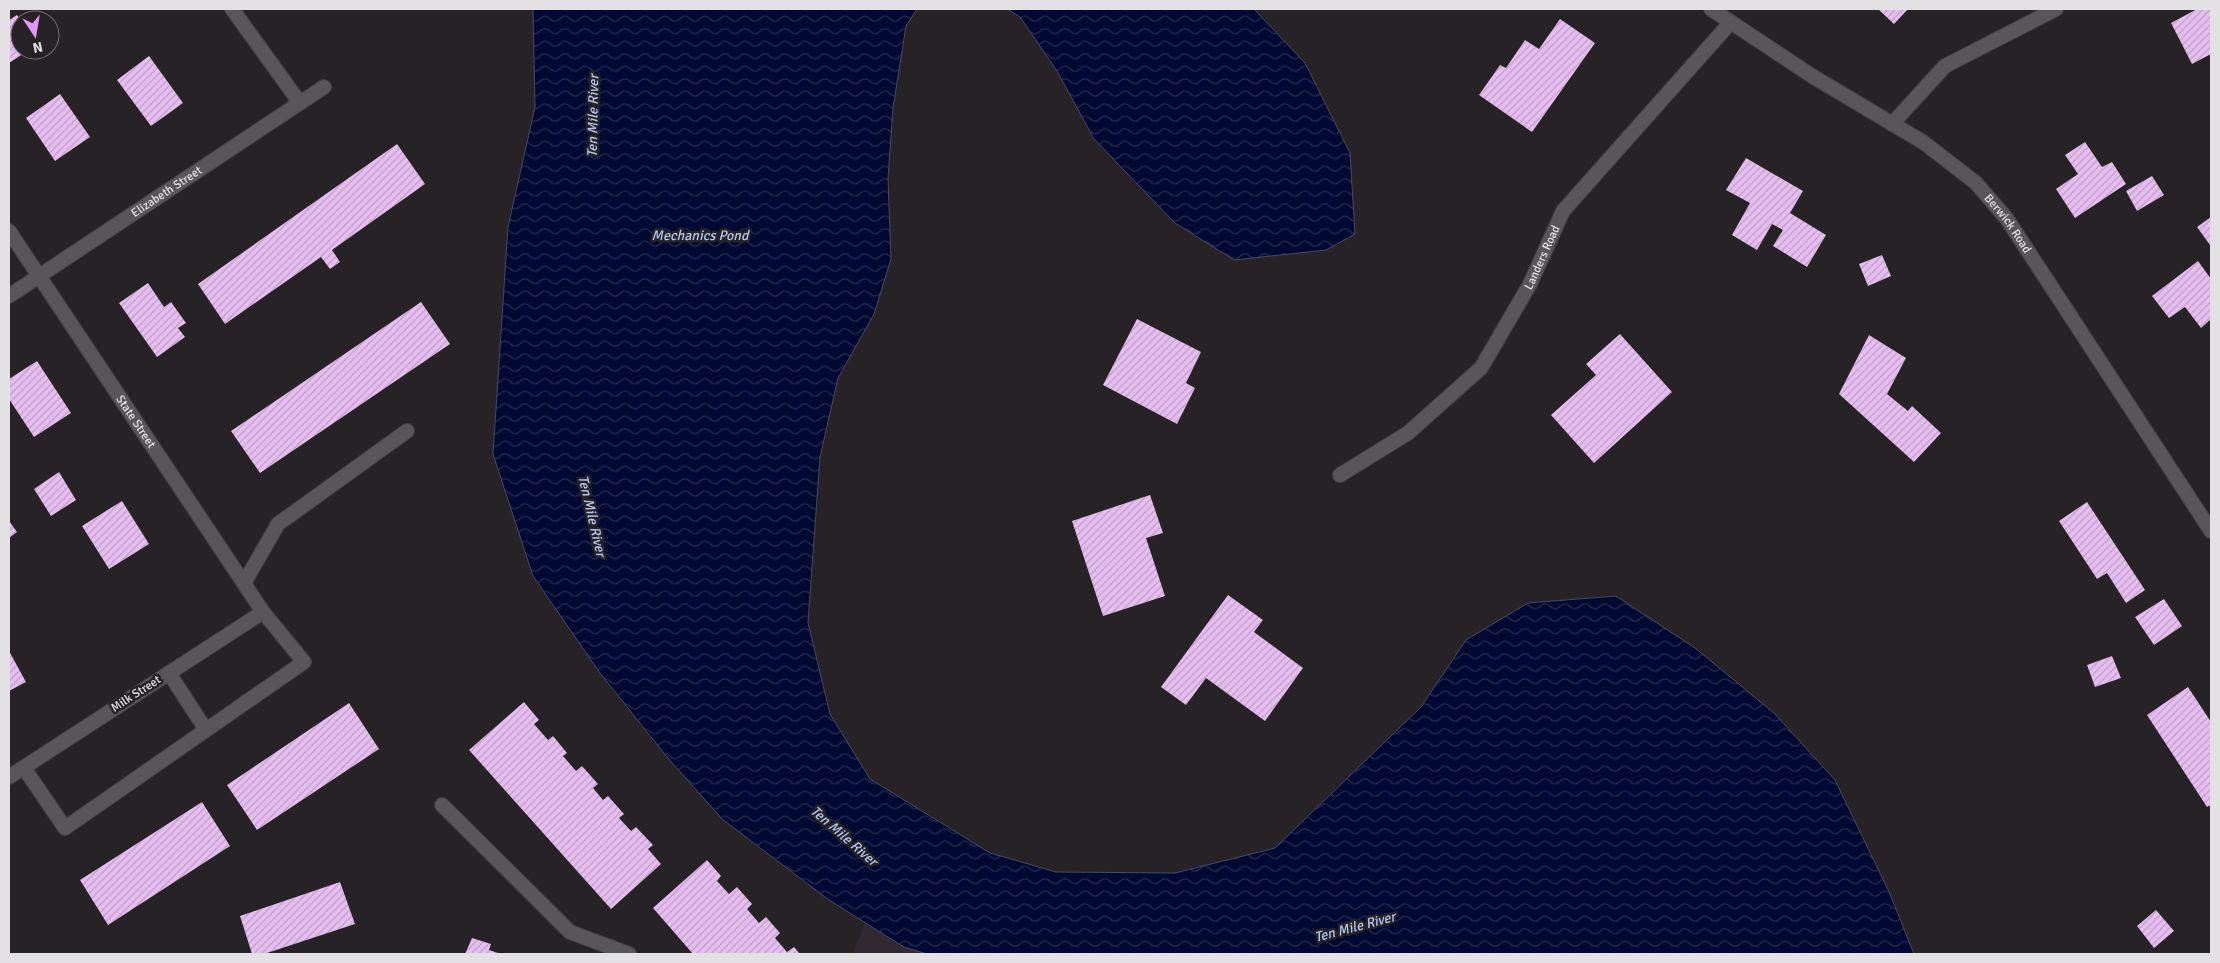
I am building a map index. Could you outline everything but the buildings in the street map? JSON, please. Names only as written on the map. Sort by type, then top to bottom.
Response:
[{"type":"street","points":[[232,9],[300,103]]},
{"type":"street","name":"Berwick Road","points":[[1711,9],[1812,76],[1923,142],[1976,183],[2007,219],[2211,531]]},
{"type":"street","points":[[1892,124],[1945,66],[2056,9]]},
{"type":"street","name":"Landers Road","points":[[1340,475],[1408,433],[1481,368],[1530,284],[1563,212],[1731,22]]},
{"type":"street","name":"Elizabeth Street","points":[[9,296],[324,87]]},
{"type":"street","name":"State Street","points":[[9,231],[244,583],[264,612],[304,662],[206,730]]},
{"type":"street","points":[[244,583],[278,524],[407,431]]},
{"type":"street","name":"Milk Street","points":[[9,778],[264,612]]},
{"type":"street","points":[[24,768],[65,828],[206,730],[169,673]]},
{"type":"street","points":[[442,805],[570,932],[600,945],[629,954]]},
{"type":"shaded area","points":[[865,923],[904,947],[927,954],[852,954]]},
{"type":"water","name":"Mechanics Pond","points":[[533,9],[917,9],[906,26],[893,108],[888,178],[891,259],[874,314],[838,378],[820,457],[808,623],[830,714],[870,779],[990,853],[1056,872],[1175,873],[1275,848],[1421,707],[1466,640],[1528,603],[1616,596],[1695,648],[1774,713],[1835,780],[1890,894],[1914,954],[927,954],[904,947],[829,900],[722,819],[667,757],[600,673],[533,576],[493,454],[508,227],[535,107]]},
{"type":"water","points":[[1007,9],[1254,9],[1305,63],[1350,153],[1355,234],[1326,250],[1234,260],[1175,223],[1094,139],[1057,71],[1020,17]]},
{"type":"water label","name":"Ten Mile River","points":[[593,116]]},
{"type":"water label","name":"Ten Mile River","points":[[592,516]]},
{"type":"water label","name":"Ten Mile River","points":[[844,836]]},
{"type":"water label","name":"Ten Mile River","points":[[1355,927]]}]
